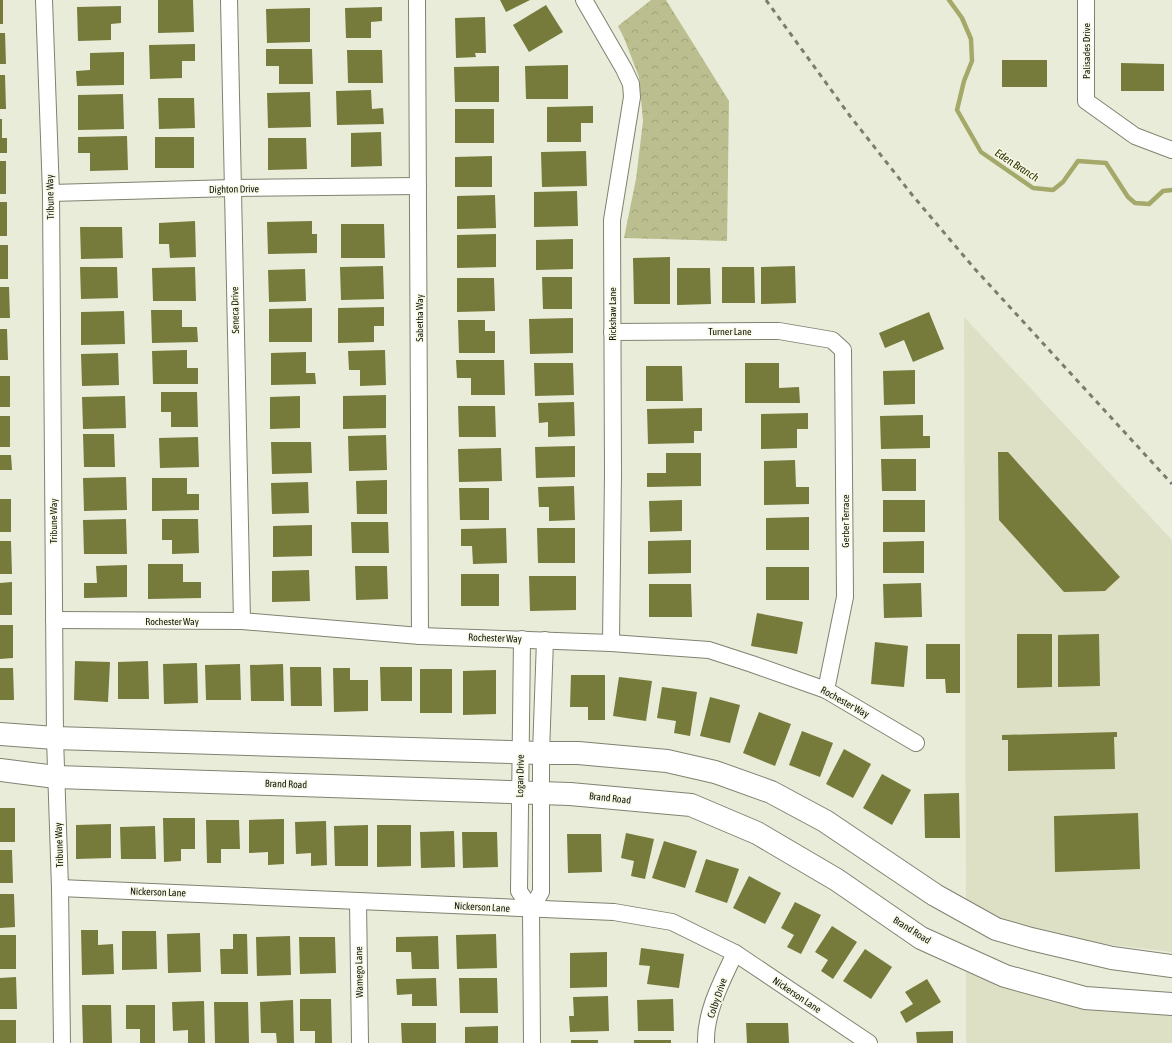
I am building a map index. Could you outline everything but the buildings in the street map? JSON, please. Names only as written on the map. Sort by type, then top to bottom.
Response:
[{"type":"main road","points":[[0,734],[55,738],[531,753],[578,752],[667,761],[715,772],[771,792],[825,821],[935,895],[996,929],[1030,939],[1112,958],[1172,966]]},
{"type":"main road","name":"Brand Road","points":[[0,770],[56,777],[570,794],[691,806],[764,837],[837,880],[921,938],[1006,976],[1085,998],[1172,1004]]},
{"type":"street","name":"Tribune Way","points":[[44,0],[51,194],[55,738],[60,888],[62,1043]]},
{"type":"street","name":"Seneca Drive","points":[[229,0],[242,621]]},
{"type":"street","name":"Sabetha Way","points":[[416,0],[420,636]]},
{"type":"street","name":"Rickshaw Lane","points":[[584,0],[624,68],[631,84],[632,97],[612,220],[613,474],[611,643]]},
{"type":"street","name":"Palisades Drive","points":[[1086,0],[1086,101],[1135,136],[1172,150]]},
{"type":"street","name":"Dighton Drive","points":[[51,194],[232,188],[418,186]]},
{"type":"street","name":"Turner Lane","points":[[612,332],[779,331],[832,340],[843,350]]},
{"type":"street","name":"Gerber Terrace","points":[[826,690],[845,597],[843,350]]},
{"type":"street","name":"Rochester Way","points":[[54,620],[242,621],[420,636],[611,643],[709,650],[826,690],[916,743]]},
{"type":"street","name":"Logan Drive","points":[[522,639],[531,753]]},
{"type":"street","name":"Logan Drive","points":[[530,792],[541,892],[531,909],[519,891],[530,792],[531,753],[545,640]]},
{"type":"street","name":"Nickerson Lane","points":[[60,888],[614,912],[672,922],[734,954],[869,1043]]},
{"type":"street","name":"Wamego Lane","points":[[358,901],[360,1043]]},
{"type":"street","points":[[531,909],[532,1043]]},
{"type":"street","name":"Colby Drive","points":[[706,1043],[706,1033],[715,998],[734,954]]},
{"type":"shaded area","points":[[964,317],[1172,540],[1172,952],[1046,937],[966,907]]},
{"type":"shaded area","points":[[966,970],[1065,1003],[1159,1015],[1172,1015],[1172,1043],[966,1043]]},
{"type":"green space","points":[[651,0],[666,0],[729,101],[727,241],[624,238],[636,179],[643,121],[639,77],[618,26]]},
{"type":"waterway","name":"Eden Branch","points":[[949,0],[962,18],[971,39],[972,61],[964,81],[957,110],[981,152],[1033,188],[1053,190],[1063,182],[1078,161],[1106,163],[1128,197],[1135,203],[1149,204],[1163,191],[1172,190]]},
{"type":"railway","points":[[766,0],[850,116],[913,196],[974,268],[1172,484]]}]
